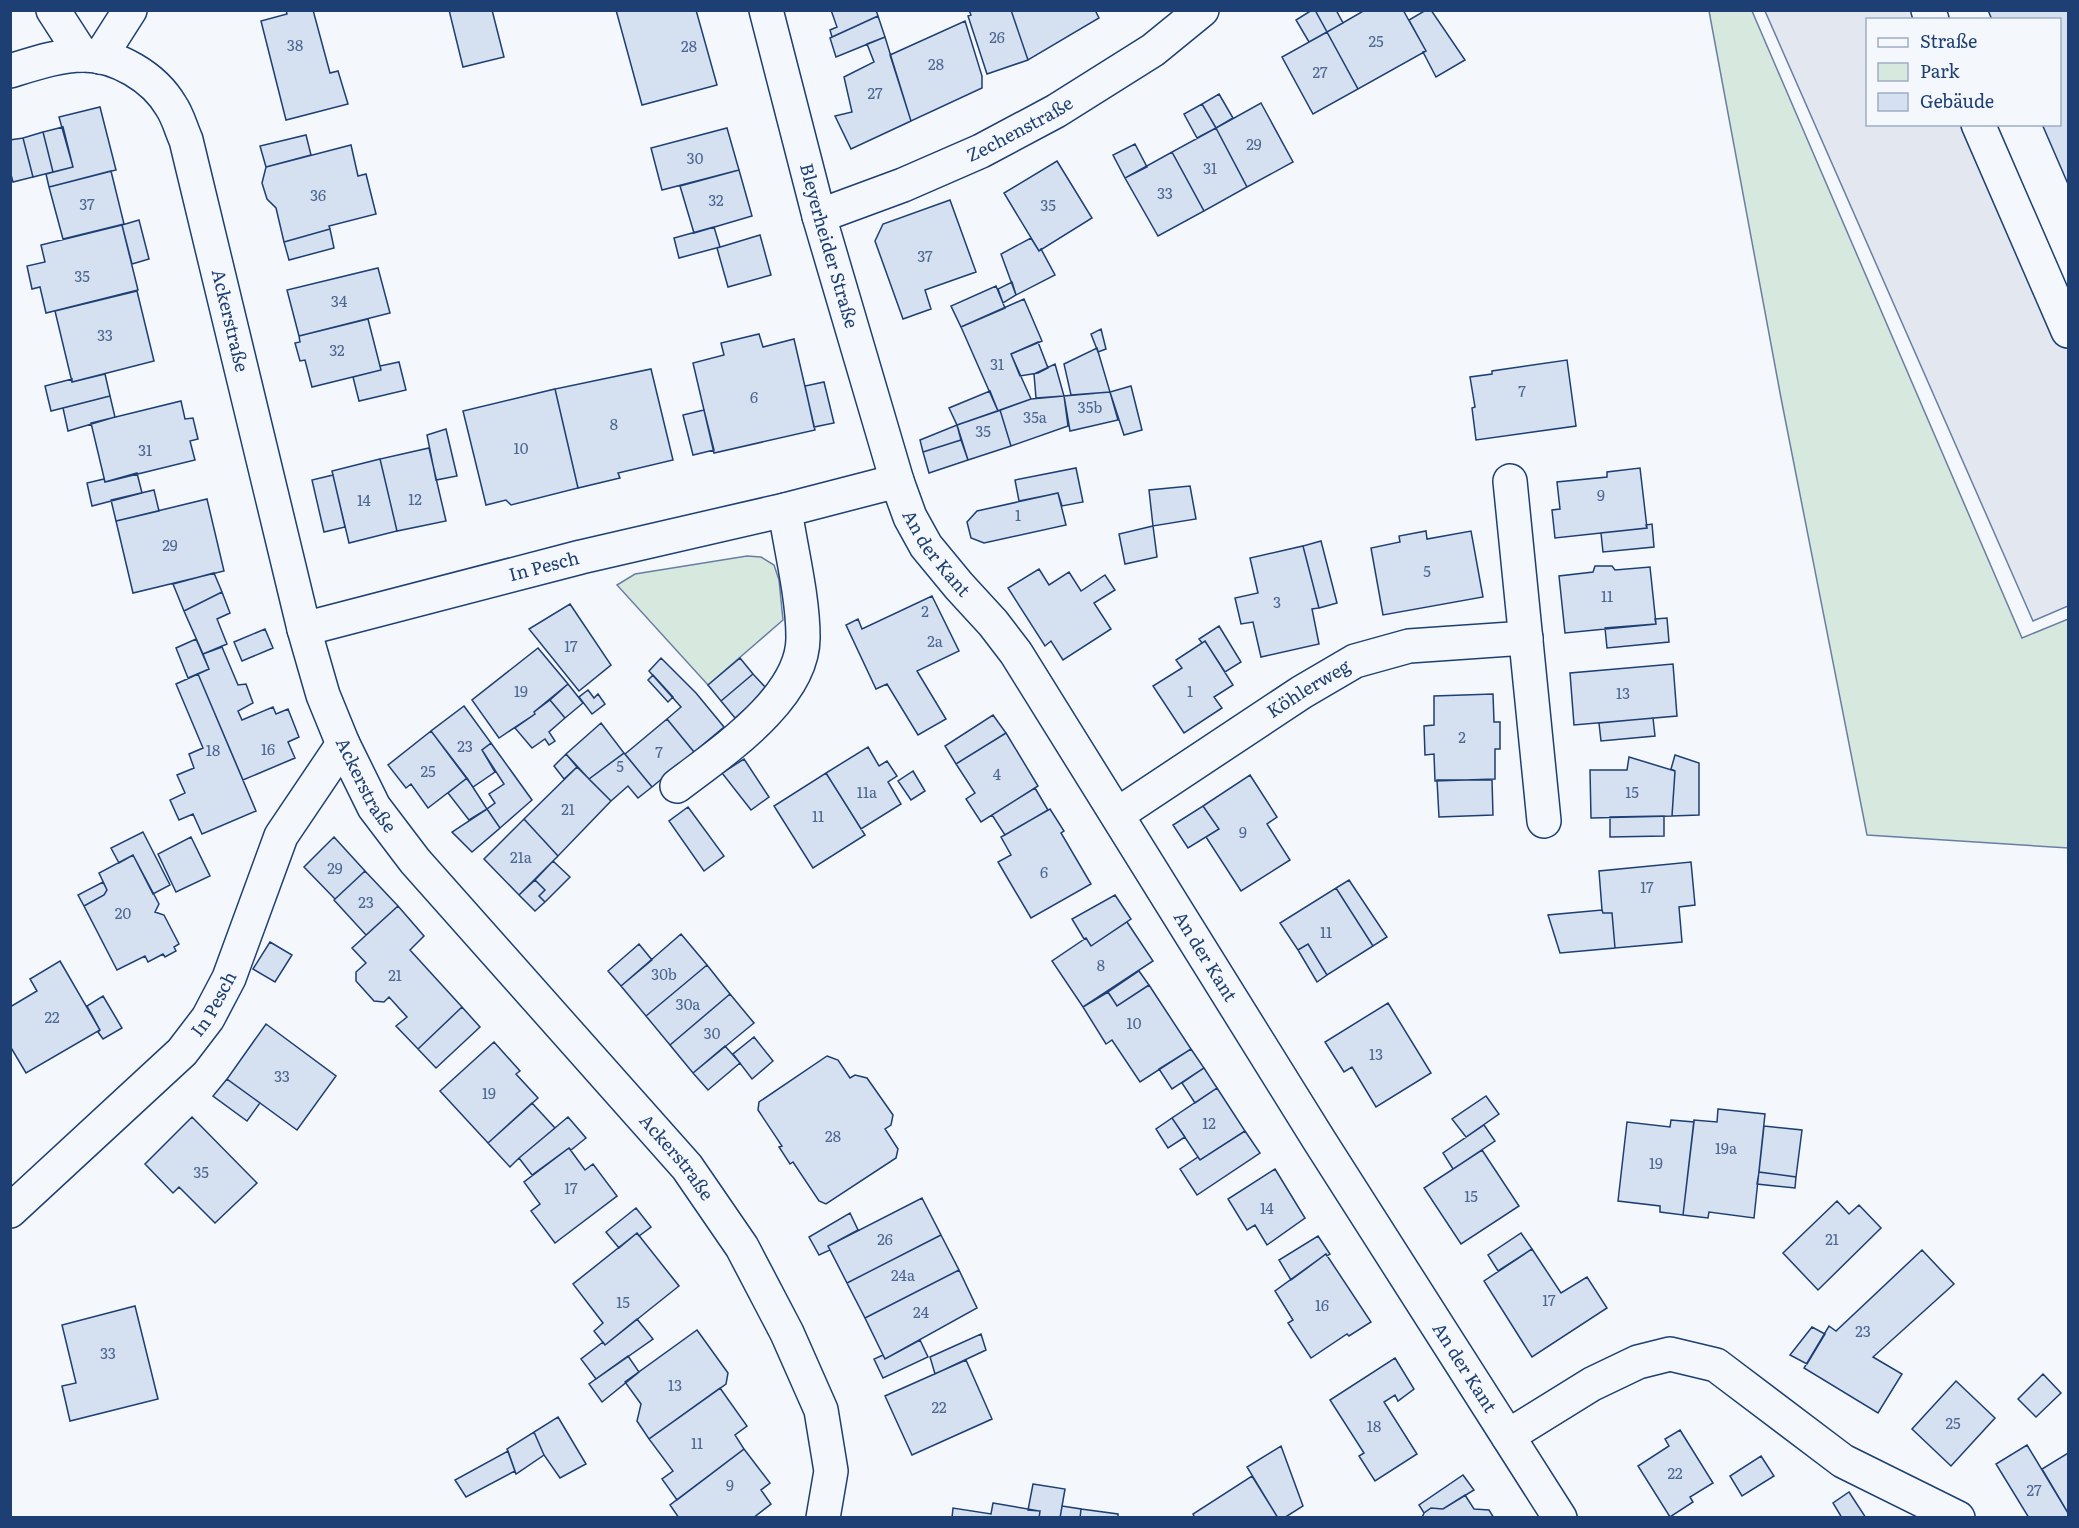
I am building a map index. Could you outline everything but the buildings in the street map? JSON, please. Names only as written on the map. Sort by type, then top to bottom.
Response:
[{"type":"street","points":[[52,10],[91,56],[130,10]]},
{"type":"street","name":"Bleyerheider Straße","points":[[766,10],[819,216],[897,481]]},
{"type":"street","name":"Zechenstraße","points":[[819,216],[903,185],[981,151],[1056,111],[1153,50],[1202,10]]},
{"type":"street","name":"Ackerstraße","points":[[10,71],[38,63],[91,56],[125,65],[153,83],[172,106],[186,140],[304,629],[323,695],[343,744],[374,807],[415,861],[687,1167],[742,1246],[787,1333],[821,1410],[831,1472],[823,1518]]},
{"type":"street","points":[[1979,126],[2068,332]]},
{"type":"street","name":"In Pesch","points":[[304,629],[581,556],[785,510],[897,481]]},
{"type":"street","name":"An der Kant","points":[[897,481],[910,517],[926,546],[993,622],[1016,653],[1319,1140],[1560,1518]]},
{"type":"street","points":[[1510,482],[1544,821]]},
{"type":"street","points":[[677,786],[739,738],[784,689],[798,665],[803,638],[785,510]]},
{"type":"street","name":"Köhlerweg","points":[[1118,814],[1302,692],[1355,661],[1409,646],[1526,638]]},
{"type":"street","name":"In Pesch","points":[[10,1211],[182,1052],[208,1018],[229,978],[281,836],[343,744]]},
{"type":"street","points":[[1508,1436],[1592,1384],[1638,1362],[1670,1354],[1716,1365],[1843,1461],[1958,1518]]},
{"type":"green space","points":[[1709,11],[1752,11],[2022,638],[2068,619],[2068,848],[1867,835],[1781,398]]},
{"type":"green space","points":[[747,556],[761,557],[774,565],[779,580],[783,620],[708,685],[617,585],[635,574]]},
{"type":"shaded area","points":[[1765,11],[1942,11],[1946,18],[1866,18],[1866,126],[1993,126],[2068,292],[2068,606],[2033,621]]}]
